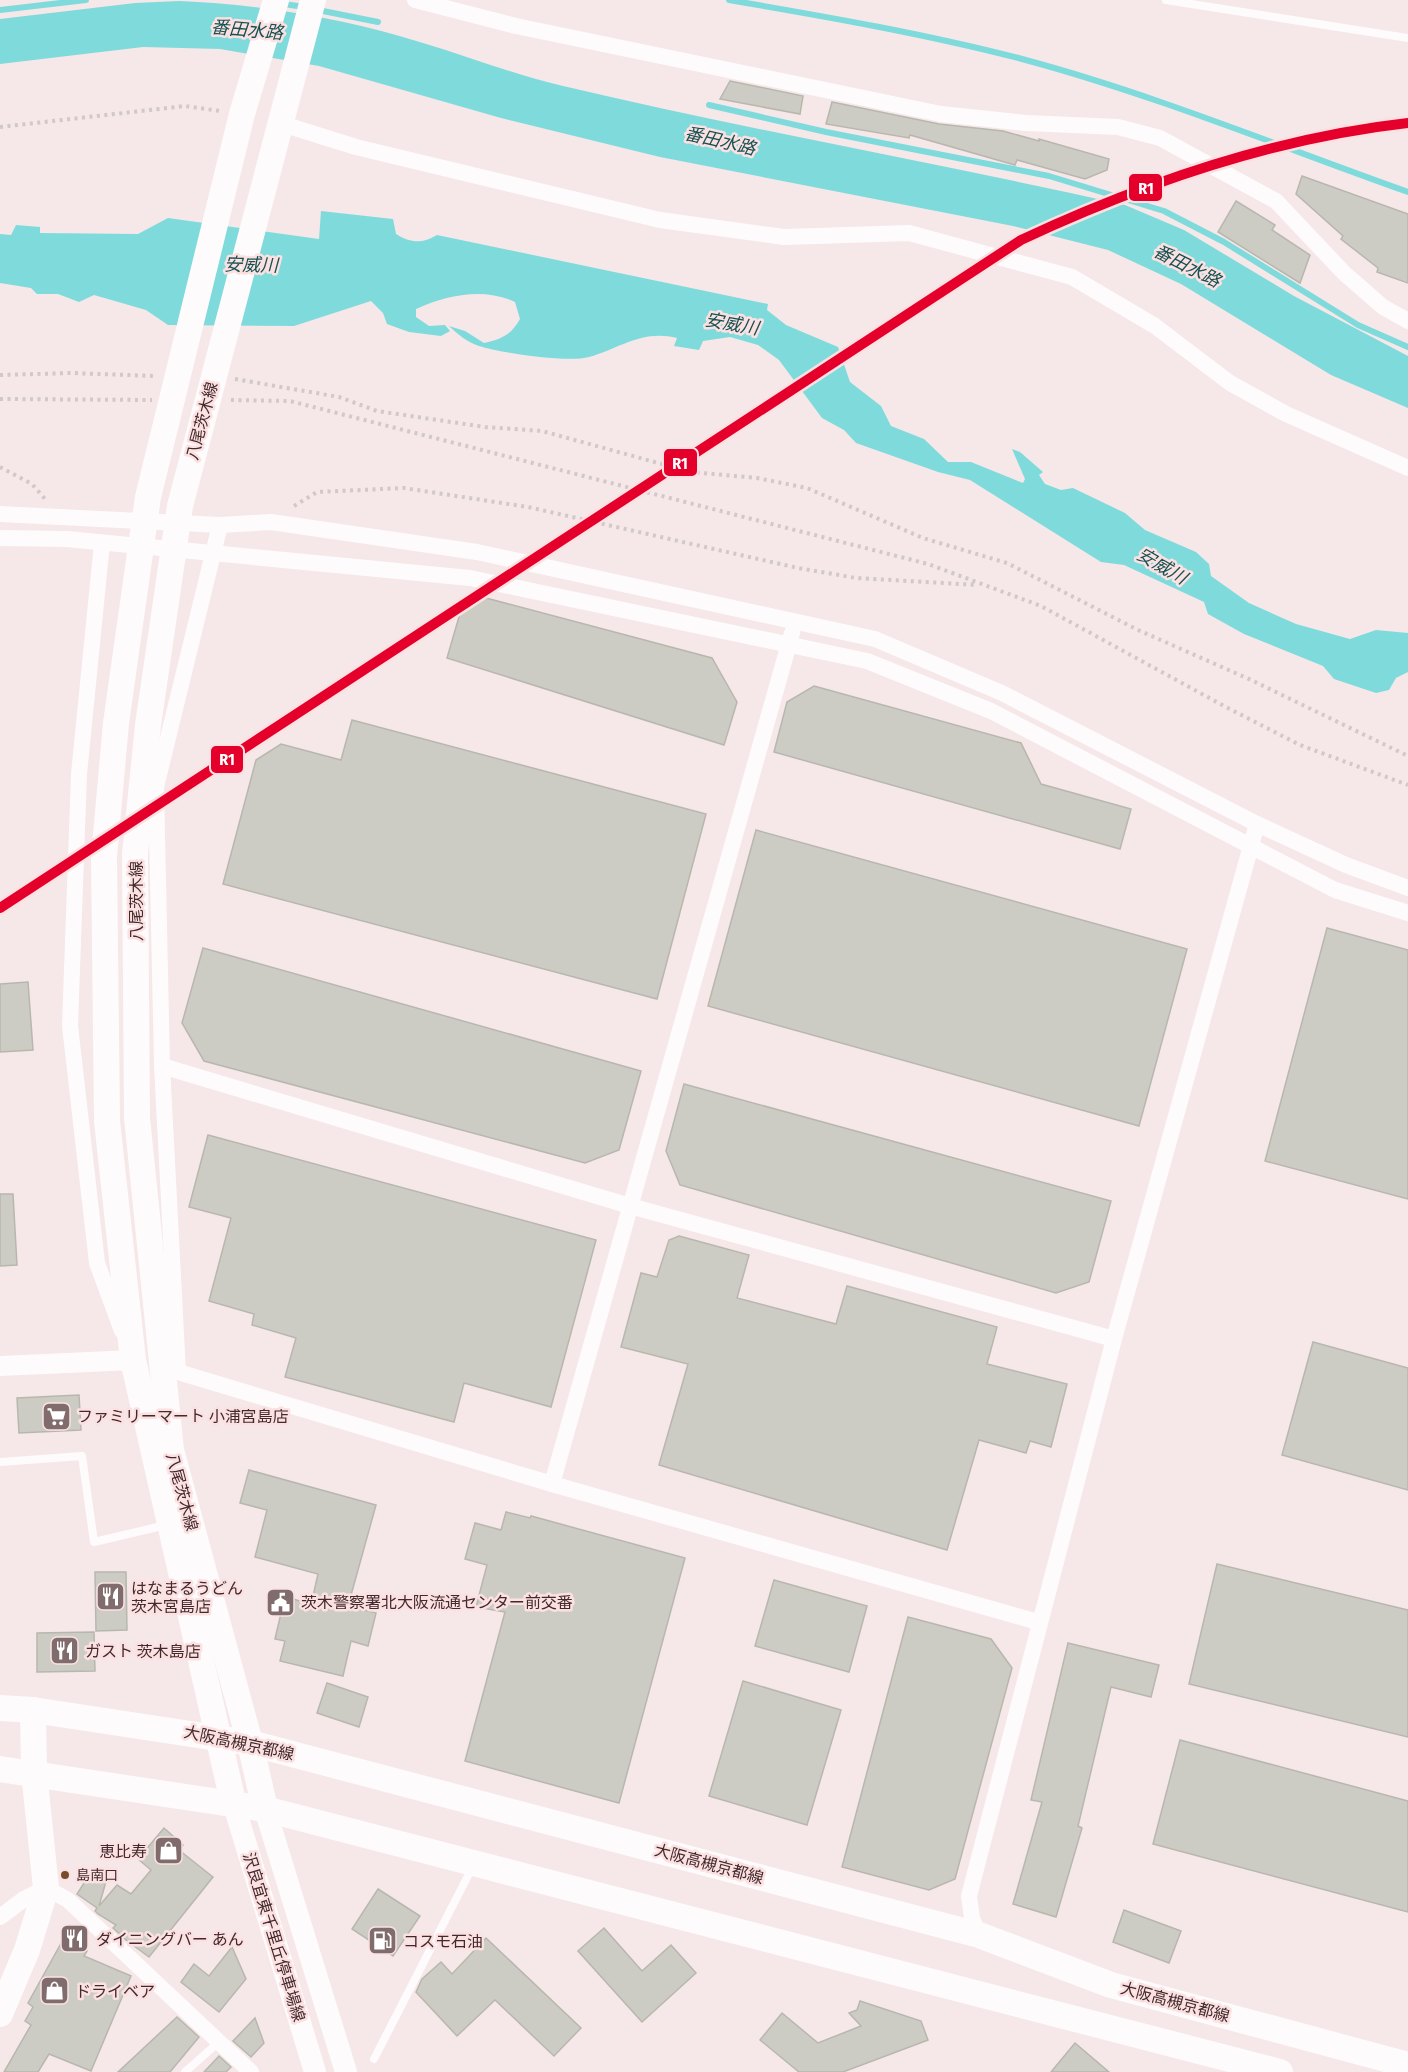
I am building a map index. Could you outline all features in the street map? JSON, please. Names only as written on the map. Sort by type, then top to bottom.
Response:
[{"type":"main road","name":"八尾茨木線","points":[[233,1803],[133,1360],[108,1121],[104,857],[116,723],[148,497],[242,114],[276,0]]},
{"type":"main road","name":"八尾茨木線","points":[[265,1809],[250,1743],[171,1450],[137,1118],[135,854],[148,725],[180,506],[313,0]]},
{"type":"main road","points":[[147,1230],[174,1317]]},
{"type":"main road","points":[[171,1450],[178,1372]]},
{"type":"main road","name":"大阪高槻京都線","points":[[0,1707],[217,1736],[250,1743],[980,1935],[1111,1985],[1408,2065]]},
{"type":"main road","points":[[0,2014],[27,1950],[46,1888],[34,1773],[33,1710]]},
{"type":"main road","points":[[0,1769],[265,1809],[1280,2072]]},
{"type":"main road","name":"沢良宜東千里丘停車場線","points":[[233,1803],[315,2072]]},
{"type":"main road","name":"沢良宜東千里丘停車場線","points":[[265,1809],[346,2072]]},
{"type":"street","points":[[415,0],[516,26],[941,114],[1026,123],[1118,127],[1160,138],[1276,201],[1344,273],[1383,307],[1408,321]]},
{"type":"street","points":[[279,123],[356,147],[660,220],[784,237],[909,233],[1072,277],[1155,326],[1230,383],[1286,414],[1408,468]]},
{"type":"street","points":[[0,514],[220,525],[271,522],[477,552],[874,639],[1002,693],[1257,824],[1346,865],[1408,888]]},
{"type":"street","points":[[220,525],[156,787],[162,1066],[178,1372],[552,1484],[1038,1623]]},
{"type":"street","points":[[0,538],[67,539],[470,578],[867,661],[991,711],[1335,890],[1408,913]]},
{"type":"street","points":[[0,1366],[133,1360],[97,1263],[70,1026],[78,774],[102,543]]},
{"type":"street","points":[[552,1484],[795,622]]},
{"type":"street","points":[[980,1935],[972,1918],[969,1896],[1038,1623],[1114,1339],[1257,824]]},
{"type":"street","points":[[162,1066],[630,1206],[1114,1339]]},
{"type":"street","points":[[0,1917],[24,1899],[46,1888],[68,1900],[251,2072]]},
{"type":"lane","points":[[1166,0],[1408,38]]},
{"type":"lane","points":[[0,1462],[82,1456],[94,1542],[170,1524]]},
{"type":"lane","points":[[374,2059],[475,1863]]},
{"type":"lane","points":[[185,2072],[220,2041]]},
{"type":"path","points":[[0,128],[185,106],[242,114]]},
{"type":"path","points":[[0,375],[72,373],[165,377]]},
{"type":"path","points":[[223,379],[247,380],[339,397],[377,411],[485,427],[542,431],[691,472],[757,478],[807,488],[923,538],[1007,563],[1138,630],[1249,679],[1408,756]]},
{"type":"path","points":[[0,399],[162,400]]},
{"type":"path","points":[[220,400],[290,401],[916,561],[1041,606],[1300,745],[1408,785]]},
{"type":"path","points":[[0,467],[32,484],[60,516]]},
{"type":"path","points":[[271,522],[317,492],[404,488],[528,507],[798,568],[856,578],[985,585]]},
{"type":"water","name":"番田水路","points":[[179,1],[240,5],[333,20],[394,34],[527,77],[563,86],[1125,205],[1184,230],[1294,296],[1408,356],[1408,408],[1331,375],[1181,284],[1108,250],[1013,226],[660,157],[501,118],[319,66],[220,49],[143,47],[0,64],[0,19],[135,3]]},
{"type":"water","name":"安威川","points":[[321,211],[393,219],[396,234],[412,241],[426,240],[437,235],[768,304],[767,310],[786,325],[838,347],[850,382],[881,406],[891,426],[924,439],[948,462],[971,462],[1023,483],[1025,479],[1012,449],[1020,452],[1043,472],[1039,475],[1045,484],[1061,490],[1073,488],[1125,513],[1145,530],[1196,552],[1209,564],[1211,576],[1249,603],[1296,624],[1350,639],[1376,630],[1408,633],[1408,672],[1396,678],[1389,690],[1376,693],[1334,679],[1323,666],[1244,634],[1208,614],[1204,602],[1124,565],[1101,562],[970,480],[938,472],[856,443],[844,430],[822,418],[779,360],[758,345],[730,337],[703,341],[699,350],[674,346],[677,338],[653,336],[589,357],[551,358],[479,346],[463,338],[449,326],[465,331],[484,343],[509,333],[520,319],[515,302],[491,295],[452,297],[416,309],[416,317],[429,326],[445,325],[450,331],[441,336],[409,332],[387,324],[383,313],[371,301],[294,326],[168,325],[146,310],[94,295],[79,302],[58,294],[37,294],[31,288],[0,283],[0,234],[11,235],[16,225],[40,227],[40,233],[138,234],[168,218],[319,239]]},
{"type":"building","points":[[730,81],[803,96],[800,114],[720,99]]},
{"type":"building","points":[[832,102],[939,124],[1003,131],[1039,141],[1039,139],[1109,159],[1107,170],[1085,179],[1017,160],[1015,165],[910,135],[909,138],[826,124]]},
{"type":"building","points":[[1302,176],[1408,214],[1408,283],[1377,272],[1378,268],[1341,239],[1343,236],[1296,194]]},
{"type":"building","points":[[1236,201],[1275,225],[1272,230],[1310,255],[1300,283],[1218,232]]},
{"type":"building","points":[[486,598],[712,658],[737,702],[724,745],[447,658],[461,610]]},
{"type":"building","points":[[814,686],[1021,743],[1041,784],[1131,809],[1120,849],[774,752],[787,702]]},
{"type":"building","points":[[352,720],[706,814],[657,999],[223,884],[256,760],[281,744],[341,760]]},
{"type":"building","points":[[756,830],[1187,949],[1139,1126],[708,1006]]},
{"type":"building","points":[[1327,928],[1408,950],[1408,1199],[1265,1161]]},
{"type":"building","points":[[203,948],[641,1071],[619,1150],[585,1163],[204,1061],[182,1023]]},
{"type":"building","points":[[28,982],[33,1050],[0,1052],[0,984]]},
{"type":"building","points":[[684,1084],[1111,1201],[1089,1282],[1056,1293],[680,1185],[666,1151]]},
{"type":"building","points":[[208,1135],[596,1240],[551,1407],[464,1383],[454,1422],[285,1377],[296,1338],[252,1325],[254,1314],[209,1301],[231,1218],[189,1207]]},
{"type":"building","points":[[0,1194],[13,1194],[17,1265],[0,1266]]},
{"type":"building","points":[[679,1236],[749,1255],[737,1298],[836,1324],[847,1286],[997,1327],[987,1364],[1067,1384],[1051,1447],[1030,1441],[1026,1453],[979,1440],[947,1550],[659,1465],[688,1364],[621,1347],[641,1273],[657,1277],[669,1240]]},
{"type":"building","points":[[1313,1342],[1408,1368],[1408,1490],[1282,1455]]},
{"type":"building","points":[[79,1395],[81,1430],[19,1433],[17,1398]]},
{"type":"building","points":[[249,1470],[376,1505],[348,1606],[376,1613],[368,1646],[351,1641],[343,1676],[280,1661],[285,1641],[275,1639],[285,1596],[311,1605],[318,1574],[255,1557],[267,1510],[240,1503]]},
{"type":"building","points":[[506,1512],[530,1518],[531,1516],[685,1558],[619,1803],[465,1761],[505,1612],[476,1607],[487,1565],[465,1559],[475,1523],[501,1530]]},
{"type":"building","points":[[1217,1564],[1408,1610],[1408,1737],[1189,1684]]},
{"type":"building","points":[[95,1572],[126,1572],[127,1630],[96,1631]]},
{"type":"building","points":[[774,1580],[867,1606],[849,1672],[755,1646]]},
{"type":"building","points":[[908,1617],[991,1639],[1012,1668],[955,1879],[929,1890],[842,1867]]},
{"type":"building","points":[[94,1632],[95,1671],[37,1672],[37,1633]]},
{"type":"building","points":[[1068,1643],[1159,1665],[1151,1697],[1111,1687],[1078,1826],[1082,1828],[1056,1917],[1013,1904],[1042,1802],[1031,1800]]},
{"type":"building","points":[[743,1681],[841,1710],[807,1825],[709,1796]]},
{"type":"building","points":[[327,1683],[368,1697],[359,1727],[317,1713]]},
{"type":"building","points":[[1180,1740],[1408,1801],[1408,1912],[1153,1844]]},
{"type":"building","points":[[164,1828],[183,1845],[179,1850],[213,1877],[149,1957],[113,1928],[116,1925],[98,1914],[95,1911],[97,1908],[77,1894],[93,1869],[107,1878],[99,1906],[117,1885],[131,1894],[151,1870],[138,1859]]},
{"type":"building","points":[[378,1889],[420,1916],[393,1956],[352,1929]]},
{"type":"building","points":[[1124,1910],[1181,1931],[1169,1963],[1113,1942]]},
{"type":"building","points":[[604,1928],[642,1971],[671,1945],[696,1973],[642,2022],[578,1951]]},
{"type":"building","points":[[64,1938],[87,1951],[84,1956],[131,1976],[91,2071],[49,2054],[38,2072],[4,2072],[31,2025],[25,2021],[33,2007],[28,2003]]},
{"type":"building","points":[[486,1938],[581,2028],[554,2056],[495,2000],[457,2036],[416,1992],[422,1979],[441,1962],[452,1974]]},
{"type":"building","points":[[232,1947],[246,1979],[219,2012],[181,1982],[194,1964],[209,1976]]},
{"type":"building","points":[[860,2001],[921,2021],[928,2040],[843,2072],[799,2072],[760,2040],[782,2013],[818,2043],[861,2026],[849,2013],[857,2010]]},
{"type":"building","points":[[177,2017],[199,2037],[170,2072],[118,2072]]},
{"type":"building","points":[[255,2018],[264,2043],[251,2057],[233,2041]]},
{"type":"building","points":[[1075,2043],[1109,2072],[1051,2072]]},
{"type":"building","points":[[219,2056],[231,2067],[226,2072],[204,2072]]},
{"type":"waterway","points":[[0,10],[86,0]]},
{"type":"waterway","points":[[729,0],[913,34],[1022,59],[1120,88],[1408,192]]},
{"type":"waterway","points":[[283,4],[305,7]]},
{"type":"waterway","points":[[318,10],[378,22]]},
{"type":"waterway","points":[[709,105],[826,132],[1049,176],[1164,211],[1224,242],[1358,325],[1408,347]]},
{"type":"transit line","name":"R1","points":[[0,908],[1021,240],[1114,200],[1210,166],[1308,140],[1408,123]]},
{"type":"place","name":"ファミリーマート 小浦宮島店","points":[[56,1416]]},
{"type":"place","name":"はなまるうどん 茨木宮島店","points":[[110,1597]]},
{"type":"place","name":"茨木警察署北大阪流通センター前交番","points":[[280,1602]]},
{"type":"place","name":"ガスト 茨木島店","points":[[64,1651]]},
{"type":"place","name":"恵比寿","points":[[168,1851]]},
{"type":"place","name":"島南口","points":[[65,1875]]},
{"type":"place","name":"ダイニングバー あん","points":[[75,1939]]},
{"type":"place","name":"コスモ石油","points":[[382,1941]]},
{"type":"place","name":"ドライベア","points":[[54,1991]]}]
